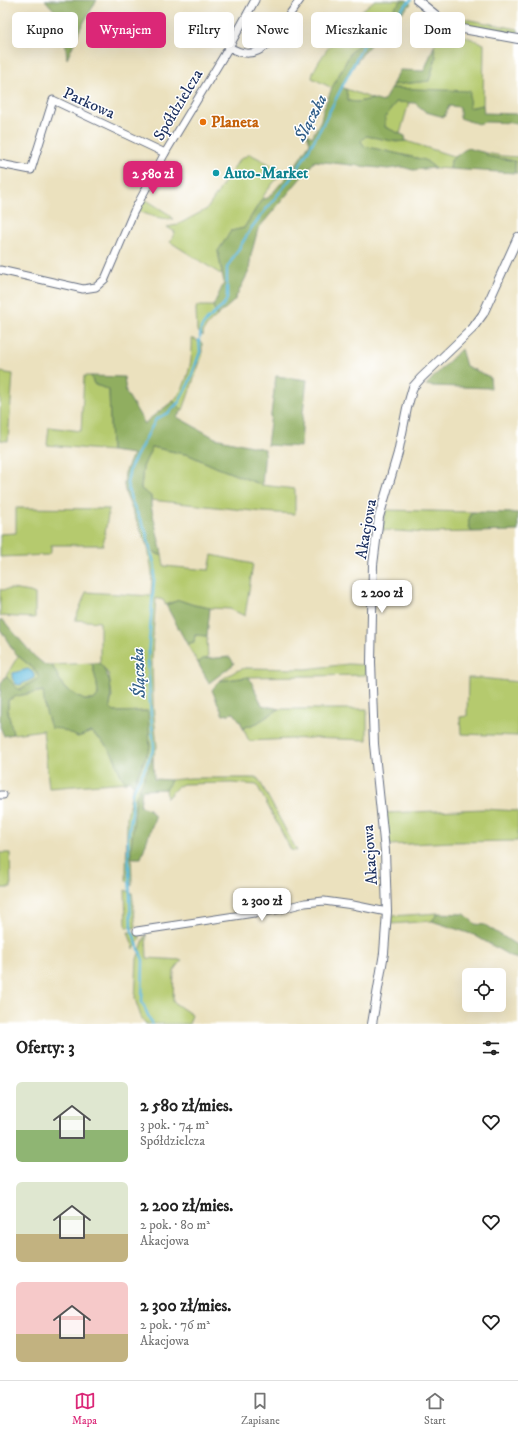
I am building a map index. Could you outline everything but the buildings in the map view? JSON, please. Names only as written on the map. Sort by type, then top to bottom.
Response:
[{"type":"street","name":"Spółdzielcza","points":[[234,38],[255,0]]},
{"type":"street","points":[[231,48],[245,54],[261,50],[267,45],[300,0]]},
{"type":"street","points":[[418,1],[442,20],[463,29],[518,39]]},
{"type":"street","name":"Spółdzielcza","points":[[0,270],[83,289],[96,287],[105,279],[134,212],[165,153],[228,48]]},
{"type":"street","name":"Parkowa","points":[[0,164],[31,170],[53,100],[165,153]]},
{"type":"street","name":"Akacjowa","points":[[372,1024],[384,953],[387,912],[385,851],[374,744],[371,662],[373,565],[379,517],[398,453],[408,403],[413,387],[472,329],[483,314],[518,237]]},
{"type":"street","name":"Akacjowa","points":[[136,931],[324,901],[387,912]]},
{"type":"green space","points":[[45,0],[97,0],[90,12],[86,12],[86,19],[78,34],[78,12],[56,12]]},
{"type":"green space","points":[[375,0],[402,0],[390,12],[360,12]]},
{"type":"green space","points":[[402,0],[407,0],[411,4],[402,13],[390,12]]},
{"type":"green space","points":[[465,19],[518,29],[518,33],[489,30],[465,24]]},
{"type":"green space","points":[[465,36],[484,44],[483,105],[468,108],[470,92],[391,88],[392,85],[429,81],[436,58],[434,48],[465,48]]},
{"type":"green space","points":[[66,48],[72,48],[67,59]]},
{"type":"green space","points":[[328,48],[355,48],[351,52],[332,88],[312,78],[318,63]]},
{"type":"green space","points":[[355,48],[367,48],[348,75],[342,87],[346,89],[348,101],[357,102],[373,99],[383,102],[391,88],[470,91],[469,108],[483,105],[484,113],[518,114],[518,123],[485,122],[478,124],[460,118],[460,107],[449,106],[444,117],[426,112],[415,103],[396,102],[385,118],[385,127],[405,136],[406,141],[391,141],[366,136],[361,141],[364,146],[425,160],[435,168],[413,170],[402,167],[388,169],[315,161],[258,229],[251,255],[249,271],[234,301],[217,316],[213,306],[224,283],[218,251],[231,231],[244,228],[262,199],[268,198],[291,172],[310,143],[307,134],[312,137],[321,120],[323,110],[332,88],[351,52]]},
{"type":"green space","points":[[434,48],[436,58],[429,81],[392,85],[400,70],[424,71]]},
{"type":"green space","points":[[346,89],[373,99],[357,102],[348,101]]},
{"type":"green space","points":[[396,102],[409,102],[400,134],[385,127],[385,118]]},
{"type":"green space","points":[[365,136],[396,142],[406,141],[456,157],[451,160],[450,169],[435,168],[425,160],[364,146],[361,141]]},
{"type":"green space","points":[[467,148],[486,153],[487,156],[515,161],[515,173],[450,169],[451,160]]},
{"type":"green space","points":[[486,153],[518,157],[518,173],[515,173],[515,161],[487,156]]},
{"type":"green space","points":[[250,154],[283,171],[266,192],[244,228],[231,231],[218,251],[222,275],[170,242],[175,232],[167,227],[177,225],[207,209],[239,160]]},
{"type":"green space","points":[[145,199],[170,215],[173,219],[155,217],[139,211]]},
{"type":"green space","points":[[197,306],[213,306],[217,316],[206,327],[203,336],[197,331]]},
{"type":"green space","points":[[192,338],[202,343],[202,356],[183,410],[173,401],[186,380],[192,354]]},
{"type":"green space","points":[[461,349],[466,366],[490,377],[491,388],[426,385]]},
{"type":"green space","points":[[0,372],[13,374],[8,441],[0,440]]},
{"type":"green space","points":[[84,376],[91,376],[94,384],[109,390],[111,451],[47,445],[49,427],[81,431]]},
{"type":"green space","points":[[91,376],[124,377],[126,392],[145,424],[173,401],[183,410],[177,417],[215,438],[265,449],[262,485],[189,455],[152,447],[143,467],[141,489],[151,496],[151,506],[162,554],[160,555],[148,548],[126,495],[124,485],[125,473],[133,454],[111,451],[109,390],[94,384]]},
{"type":"green space","points":[[276,376],[307,380],[301,447],[267,445]]},
{"type":"green space","points":[[152,447],[189,455],[262,485],[295,489],[295,514],[262,512],[151,500],[151,496],[141,489],[143,467]]},
{"type":"green space","points":[[16,508],[109,509],[103,545],[51,545],[51,552],[48,555],[0,557],[0,534],[16,533]]},
{"type":"green space","points":[[386,510],[472,512],[469,527],[472,532],[426,533],[382,530]]},
{"type":"green space","points":[[472,512],[518,513],[518,531],[472,532],[469,527],[469,522]]},
{"type":"green space","points":[[148,548],[159,555],[162,554],[164,566],[209,570],[212,555],[253,564],[245,616],[230,609],[210,608],[179,600],[166,605],[163,600],[156,598],[152,660],[153,705],[157,747],[136,797],[131,847],[132,885],[126,880],[127,817],[132,789],[150,747],[147,711],[115,712],[110,707],[112,696],[109,675],[100,663],[100,622],[75,620],[86,592],[151,596],[152,573]]},
{"type":"green space","points":[[12,589],[35,594],[35,618],[0,616],[0,590]]},
{"type":"green space","points":[[179,600],[210,608],[207,636],[195,635],[194,642],[187,644],[166,605]]},
{"type":"green space","points":[[0,620],[3,620],[34,656],[45,665],[52,665],[64,688],[84,700],[94,700],[98,695],[92,663],[100,663],[109,679],[111,689],[110,707],[115,712],[148,711],[150,747],[133,785],[129,780],[126,782],[122,777],[110,751],[91,732],[78,737],[61,729],[51,728],[45,709],[43,691],[17,696],[8,700],[8,712],[13,734],[4,736],[0,727],[1,683],[6,676],[19,690],[39,678],[36,671],[15,653],[0,629]]},
{"type":"green space","points":[[195,635],[207,636],[208,659],[203,659],[198,663],[187,644],[194,642]]},
{"type":"green space","points":[[18,656],[36,671],[39,678],[18,690],[6,676]]},
{"type":"green space","points":[[230,657],[234,664],[209,683],[198,663],[203,659]]},
{"type":"green space","points":[[92,663],[98,695],[94,700],[84,700],[64,688],[52,665]]},
{"type":"green space","points":[[348,664],[366,665],[366,675],[249,677],[219,681],[236,671],[245,668],[306,669]]},
{"type":"green space","points":[[249,677],[262,705],[279,709],[257,723],[243,728],[234,713],[223,715],[212,690],[219,681]]},
{"type":"green space","points":[[468,678],[518,682],[518,736],[461,734],[460,717],[467,716]]},
{"type":"green space","points":[[44,691],[45,709],[61,729],[78,737],[91,732],[98,737],[113,755],[120,774],[126,782],[49,788],[43,730],[13,734],[8,712],[8,700],[17,696]]},
{"type":"green space","points":[[279,709],[367,709],[367,740],[311,738],[249,741],[243,728],[257,723]]},
{"type":"green space","points":[[153,757],[154,779],[171,780],[166,789],[142,790],[140,806],[149,809],[155,817],[141,858],[131,858],[136,797]]},
{"type":"green space","points":[[191,778],[258,778],[297,851],[291,850],[257,785],[232,783],[183,784],[176,788],[167,798],[166,789],[171,780]]},
{"type":"green space","points":[[484,809],[518,811],[518,841],[389,845],[386,813]]},
{"type":"green space","points":[[0,853],[10,853],[11,888],[0,888]]},
{"type":"green space","points":[[125,890],[132,893],[136,928],[126,927]]},
{"type":"green space","points":[[438,913],[432,921],[391,924],[391,916]]},
{"type":"green space","points":[[438,913],[465,914],[475,924],[485,925],[518,946],[518,959],[474,935],[432,921]]},
{"type":"green space","points":[[128,932],[139,933],[140,939],[134,949]]},
{"type":"green space","points":[[146,934],[147,958],[182,960],[174,971],[173,1002],[192,1015],[189,1024],[146,1024],[141,1017],[135,999],[137,959]]},
{"type":"water","points":[[28,669],[34,673],[34,678],[20,685],[16,684],[12,678],[13,673]]},
{"type":"waterway","name":"Ślączka","points":[[200,337],[201,328],[207,320],[222,307],[227,299],[227,268],[252,227],[296,172],[321,128],[363,46],[411,0]]},
{"type":"waterway","name":"Ślączka","points":[[152,1024],[142,1002],[143,960],[131,928],[128,838],[132,811],[132,793],[154,748],[148,656],[155,567],[146,532],[131,500],[127,483],[130,468],[156,419],[168,413],[179,402],[189,383],[200,352],[199,340]]},
{"type":"place","name":"Planeta","points":[[203,122]]},
{"type":"place","name":"Auto-Market","points":[[216,173]]}]
